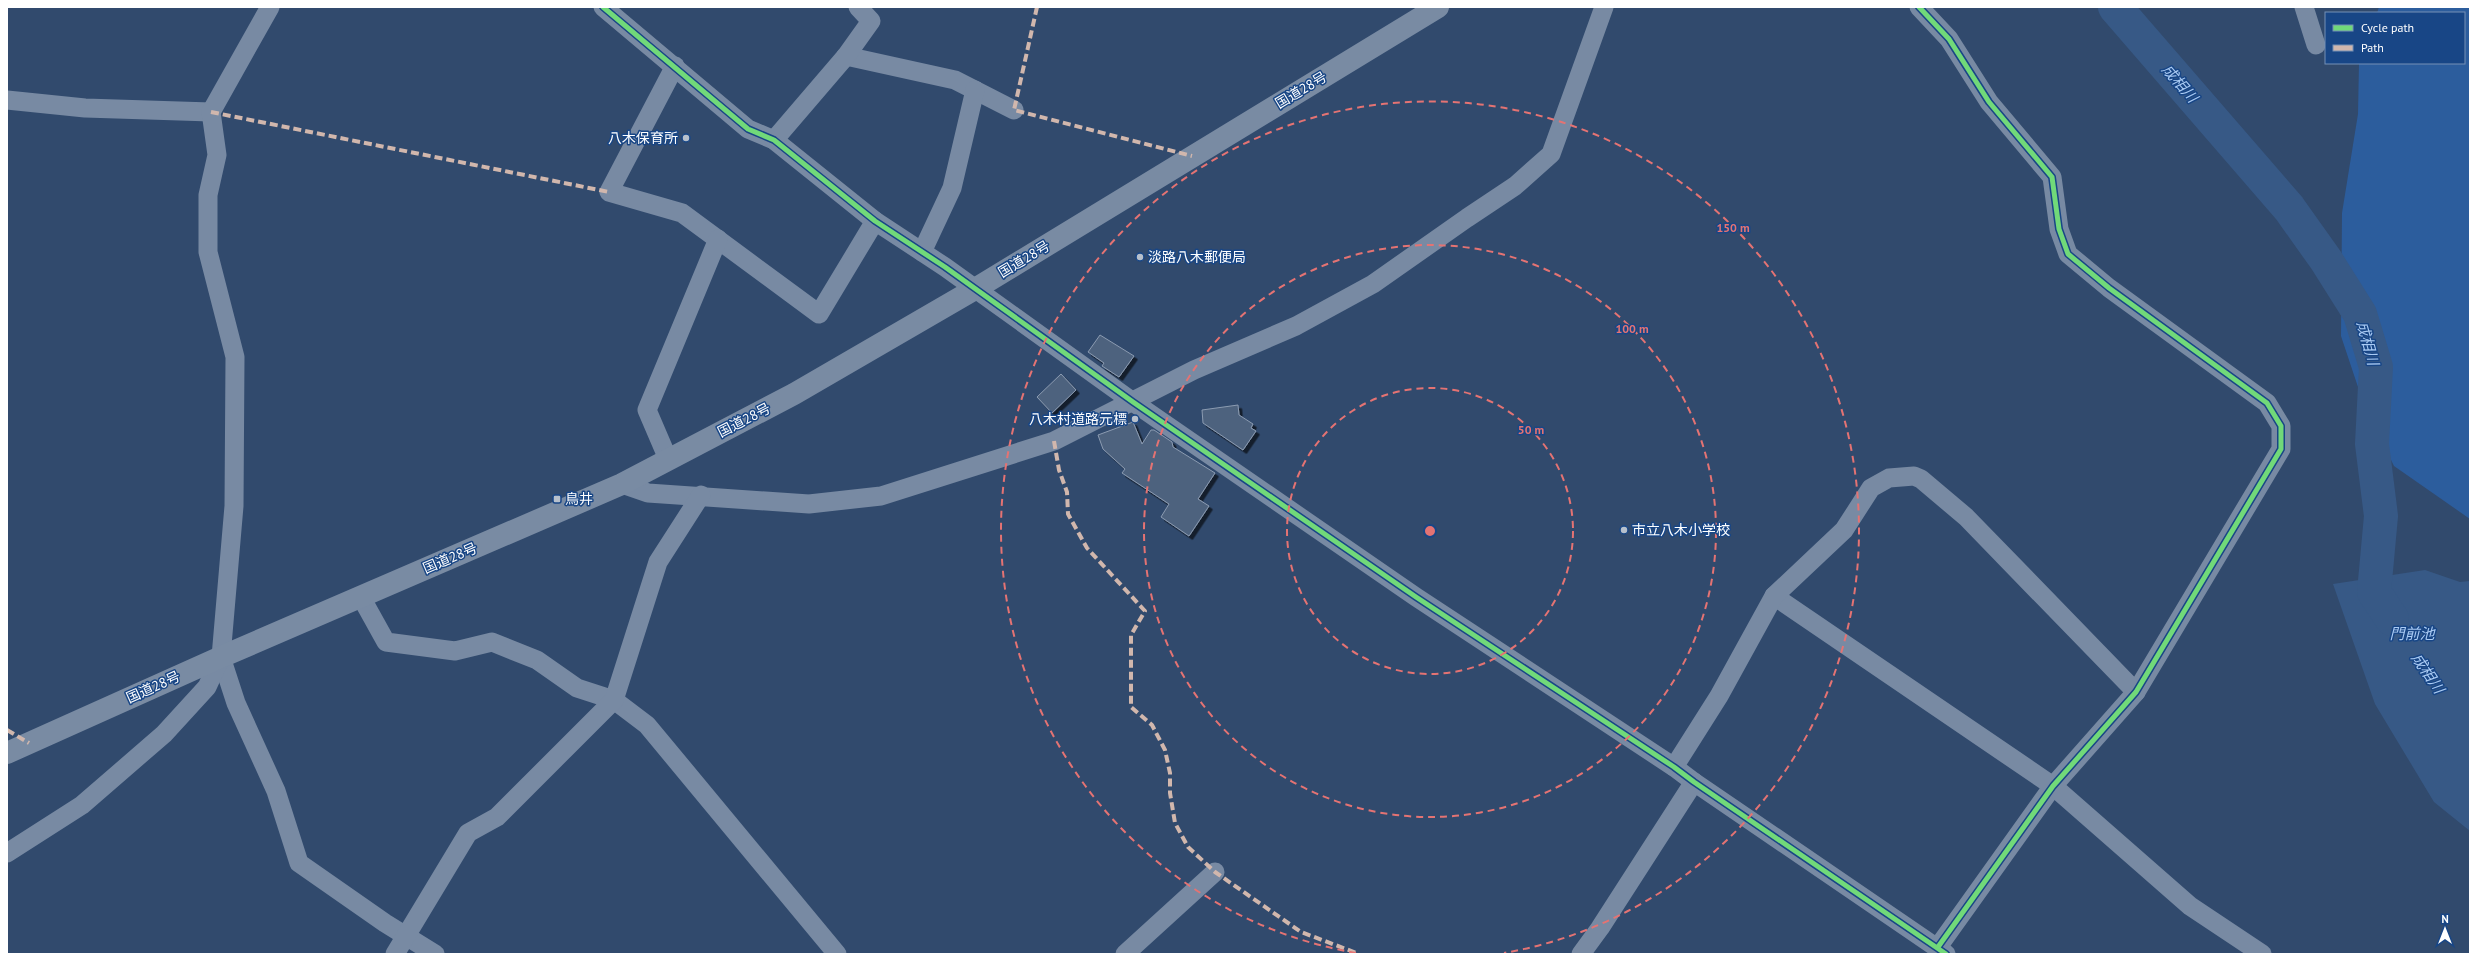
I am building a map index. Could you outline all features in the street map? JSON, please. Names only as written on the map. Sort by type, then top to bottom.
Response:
[{"type":"highway","name":"国道28号","points":[[7,752],[221,657],[622,484],[794,394],[975,289],[1438,7]]},
{"type":"street","points":[[7,852],[82,805],[164,734],[207,687],[221,657],[234,506],[235,357],[208,252],[208,195],[217,156],[211,112],[270,7]]},
{"type":"street","points":[[603,7],[675,66],[748,129],[774,140],[875,221],[975,289],[1132,402],[1416,597],[1674,767],[1942,951],[2053,786],[2136,692],[2281,449],[2281,426],[2267,403],[2109,288],[2068,254],[2059,229],[2052,177],[1989,102],[1948,39],[1919,7]]},
{"type":"street","points":[[774,140],[846,56],[871,20],[858,7]]},
{"type":"street","points":[[622,484],[648,493],[701,495],[809,504],[881,496],[1054,441],[1194,370],[1296,326],[1373,284],[1467,218],[1516,186],[1551,154],[1604,7]]},
{"type":"street","points":[[2304,7],[2316,45]]},
{"type":"street","points":[[846,56],[955,80],[1014,110]]},
{"type":"street","points":[[675,66],[609,192],[682,213],[819,314],[875,221]]},
{"type":"street","points":[[922,252],[952,188],[975,90]]},
{"type":"street","points":[[7,100],[85,108],[211,112]]},
{"type":"street","points":[[668,459],[647,410],[718,239]]},
{"type":"street","points":[[1674,767],[1719,696],[1774,596],[1844,530],[1871,488],[1889,478],[1914,476],[1966,517],[2136,692]]},
{"type":"street","points":[[395,954],[468,834],[497,817],[614,700],[658,562],[701,495]]},
{"type":"street","points":[[1774,596],[2053,786],[2190,906],[2262,954]]},
{"type":"street","points":[[361,597],[386,642],[455,651],[492,642],[537,660],[577,688],[614,700],[647,725],[837,954]]},
{"type":"street","points":[[221,657],[236,703],[276,791],[299,863],[405,936],[435,954]]},
{"type":"street","points":[[1581,954],[1600,928],[1694,782]]},
{"type":"street","points":[[1125,954],[1215,872]]},
{"type":"shaded area","points":[[2379,7],[2470,7],[2470,519],[2394,466],[2364,405],[2341,336],[2342,213],[2358,114],[2359,64],[2465,64],[2465,12],[2377,12]]},
{"type":"water","name":"門前池","points":[[2425,570],[2460,582],[2470,581],[2470,831],[2434,802],[2375,704],[2333,584]]},
{"type":"building","points":[[1100,335],[1134,356],[1119,377],[1102,366],[1104,363],[1088,352]]},
{"type":"building","points":[[1061,374],[1076,390],[1052,413],[1037,397]]},
{"type":"building","points":[[1238,405],[1239,415],[1253,424],[1251,428],[1256,431],[1243,450],[1203,423],[1202,410]]},
{"type":"building","points":[[1133,422],[1142,444],[1151,430],[1154,430],[1172,442],[1173,447],[1215,473],[1198,499],[1209,506],[1189,536],[1161,517],[1169,504],[1122,473],[1125,469],[1103,449],[1098,435]]},
{"type":"waterway","name":"成相川","points":[[2115,7],[2289,208],[2326,260],[2360,314],[2376,367],[2372,444],[2381,516],[2374,592],[2392,619]]},
{"type":"marked path","points":[[1037,7],[1014,110],[1192,156]]},
{"type":"marked path","points":[[211,112],[609,192]]},
{"type":"marked path","points":[[1054,441],[1059,470],[1067,492],[1068,514],[1087,548],[1145,611],[1131,635],[1131,707],[1152,725],[1165,750],[1170,773],[1170,793],[1175,823],[1188,847],[1215,872],[1301,932],[1359,954]]},
{"type":"marked path","points":[[7,730],[29,743]]},
{"type":"cycle path","points":[[603,7],[748,129],[774,140],[875,221],[945,267],[1133,402],[1416,597],[1674,767],[1946,954]]},
{"type":"cycle path","points":[[1919,7],[1949,39],[1989,102],[2052,177],[2059,229],[2068,254],[2109,288],[2267,403],[2281,426],[2281,449],[2136,692],[2053,786],[1938,947]]},
{"type":"place","name":"八木保育所","points":[[686,138]]},
{"type":"place","name":"淡路八木郵便局","points":[[1140,257]]},
{"type":"place","name":"八木村道路元標","points":[[1135,419]]},
{"type":"place","name":"鳥井","points":[[557,499]]},
{"type":"place","name":"市立八木小学校","points":[[1624,530]]}]
